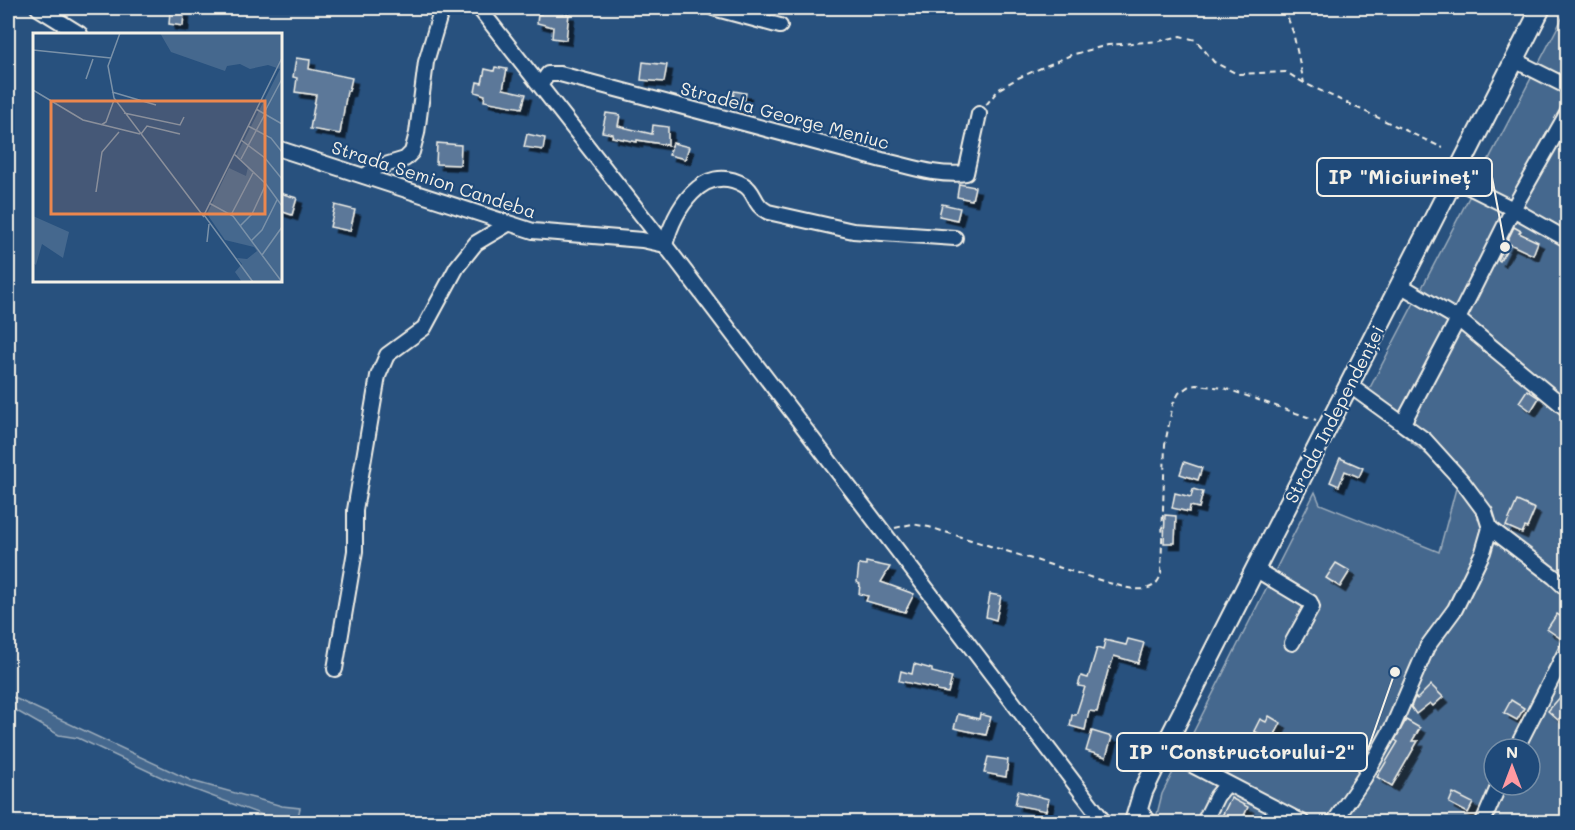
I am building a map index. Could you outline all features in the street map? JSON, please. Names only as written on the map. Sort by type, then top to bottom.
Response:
[{"type":"main road","name":"Strada Independenței","points":[[1141,818],[1143,792],[1162,750],[1541,8]]},
{"type":"street","points":[[38,8],[78,33]]},
{"type":"street","points":[[365,176],[375,168],[405,159],[412,152],[417,133],[426,63],[444,8]]},
{"type":"street","points":[[479,8],[541,84],[884,530],[1104,822]]},
{"type":"street","points":[[713,8],[780,26]]},
{"type":"street","points":[[1514,60],[1568,87]]},
{"type":"street","name":"Stradela George Meniuc","points":[[541,84],[548,74],[560,74],[928,171],[952,175],[966,173],[979,114]]},
{"type":"street","points":[[1403,423],[1513,209],[1568,112]]},
{"type":"street","name":"Strada Semion Candeba","points":[[282,150],[533,231],[642,240],[665,245]]},
{"type":"street","points":[[665,245],[670,226],[683,204],[711,179],[742,183],[748,187],[759,206],[768,212],[853,231],[955,238]]},
{"type":"street","points":[[1453,179],[1568,240]]},
{"type":"street","points":[[335,669],[355,551],[355,510],[378,376],[387,355],[423,328],[457,267],[476,243],[508,224]]},
{"type":"street","points":[[1400,285],[1458,319],[1568,410]]},
{"type":"street","points":[[1334,822],[1364,778],[1393,726],[1426,647],[1455,609],[1483,552],[1490,528],[1485,512],[1462,481],[1425,440],[1349,385]]},
{"type":"street","points":[[1490,528],[1568,590]]},
{"type":"street","points":[[1255,569],[1310,602],[1312,607],[1292,643]]},
{"type":"street","points":[[1522,737],[1568,647]]},
{"type":"street","points":[[1162,750],[1302,822]]},
{"type":"street","points":[[1204,822],[1217,796],[1227,784]]},
{"type":"street","points":[[1483,822],[1494,797]]},
{"type":"path","points":[[1284,8],[1293,32],[1304,83]]},
{"type":"path","points":[[979,114],[999,89],[1018,78],[1071,55],[1108,45],[1160,41],[1180,36],[1196,40],[1214,62],[1237,74],[1286,72],[1304,83],[1443,148]]},
{"type":"path","points":[[884,530],[906,524],[929,527],[1106,582],[1132,588],[1150,588],[1156,585],[1161,574],[1165,444],[1173,404],[1179,393],[1189,386],[1196,385],[1233,390],[1328,426]]},
{"type":"shaded area","points":[[1567,9],[1567,822],[1155,822],[1162,794],[1315,492],[1320,504],[1439,552],[1458,481],[1363,401]]},
{"type":"shaded area","points":[[8,695],[192,781],[282,806],[300,808],[297,822],[281,822],[163,778],[78,738],[59,735],[8,706]]},
{"type":"building","points":[[542,8],[554,8],[554,12],[569,14],[566,40],[552,38],[553,27],[537,23],[538,14],[541,14]]},
{"type":"building","points":[[170,11],[184,12],[183,26],[169,24]]},
{"type":"building","points":[[296,58],[310,60],[309,69],[352,78],[349,91],[347,91],[340,134],[310,129],[316,95],[295,92],[297,78],[293,77]]},
{"type":"building","points":[[643,62],[667,65],[664,82],[641,80]]},
{"type":"building","points":[[495,67],[507,69],[503,89],[526,94],[522,108],[484,101],[485,95],[475,92],[477,82],[482,83],[485,69],[494,71]]},
{"type":"building","points":[[734,91],[746,93],[743,109],[732,107]]},
{"type":"building","points":[[606,113],[620,115],[618,126],[652,134],[653,125],[668,127],[668,145],[637,140],[637,142],[612,137],[613,134],[602,132]]},
{"type":"building","points":[[527,134],[545,138],[543,150],[524,147]]},
{"type":"building","points":[[437,143],[461,145],[460,165],[436,164]]},
{"type":"building","points":[[673,143],[689,147],[685,159],[669,155]]},
{"type":"building","points":[[959,184],[975,187],[972,200],[957,197]]},
{"type":"building","points":[[282,194],[297,198],[292,215],[282,212]]},
{"type":"building","points":[[942,204],[960,208],[957,220],[939,216]]},
{"type":"building","points":[[335,205],[355,210],[350,231],[330,227]]},
{"type":"building","points":[[1514,227],[1521,231],[1519,233],[1538,242],[1533,255],[1510,244],[1500,261],[1498,260]]},
{"type":"building","points":[[1527,390],[1539,398],[1531,411],[1519,402]]},
{"type":"building","points":[[1340,458],[1363,468],[1359,477],[1345,471],[1339,486],[1330,482]]},
{"type":"building","points":[[1184,462],[1202,468],[1198,480],[1180,474]]},
{"type":"building","points":[[1193,489],[1203,492],[1199,508],[1190,506],[1189,512],[1172,508],[1175,493],[1191,497]]},
{"type":"building","points":[[1517,501],[1535,509],[1527,528],[1525,527],[1522,533],[1506,526]]},
{"type":"building","points":[[1165,515],[1176,516],[1175,543],[1164,543]]},
{"type":"building","points":[[866,562],[890,567],[881,582],[914,594],[905,612],[866,601],[868,596],[859,594],[860,584],[857,582],[859,564],[866,565]]},
{"type":"building","points":[[1336,563],[1350,571],[1340,587],[1326,578]]},
{"type":"building","points":[[990,594],[1001,596],[996,620],[986,617]]},
{"type":"building","points":[[1557,614],[1568,621],[1568,627],[1560,638],[1547,629]]},
{"type":"building","points":[[1128,639],[1144,643],[1138,663],[1114,656],[1097,712],[1089,711],[1085,730],[1070,726],[1072,715],[1076,715],[1085,687],[1078,686],[1081,676],[1088,678],[1097,648],[1103,650],[1105,640],[1126,645]]},
{"type":"building","points":[[914,664],[952,677],[948,693],[899,681],[901,671],[912,674]]},
{"type":"building","points":[[1431,685],[1443,697],[1433,706],[1430,703],[1416,714],[1411,707],[1415,697],[1417,699]]},
{"type":"building","points":[[1562,695],[1568,700],[1568,709],[1558,720],[1548,711]]},
{"type":"building","points":[[1511,700],[1524,708],[1517,720],[1504,713]]},
{"type":"building","points":[[958,714],[979,719],[980,714],[991,717],[986,735],[954,728]]},
{"type":"building","points":[[1269,716],[1281,723],[1272,740],[1254,731],[1260,719],[1266,722]]},
{"type":"building","points":[[1406,720],[1420,728],[1412,741],[1418,741],[1392,786],[1377,777],[1398,742],[1395,740]]},
{"type":"building","points":[[1092,731],[1112,737],[1106,757],[1086,751]]},
{"type":"building","points":[[988,757],[1008,760],[1006,777],[984,773]]},
{"type":"building","points":[[1018,791],[1049,799],[1046,811],[1015,805]]},
{"type":"building","points":[[1453,793],[1473,803],[1468,813],[1449,803]]},
{"type":"building","points":[[1231,798],[1248,807],[1241,822],[1234,822],[1222,816]]},
{"type":"place","name":"IP \"Miciurineț\"","points":[[1505,247]]},
{"type":"place","name":"IP \"Constructorului-2\"","points":[[1395,672]]}]
